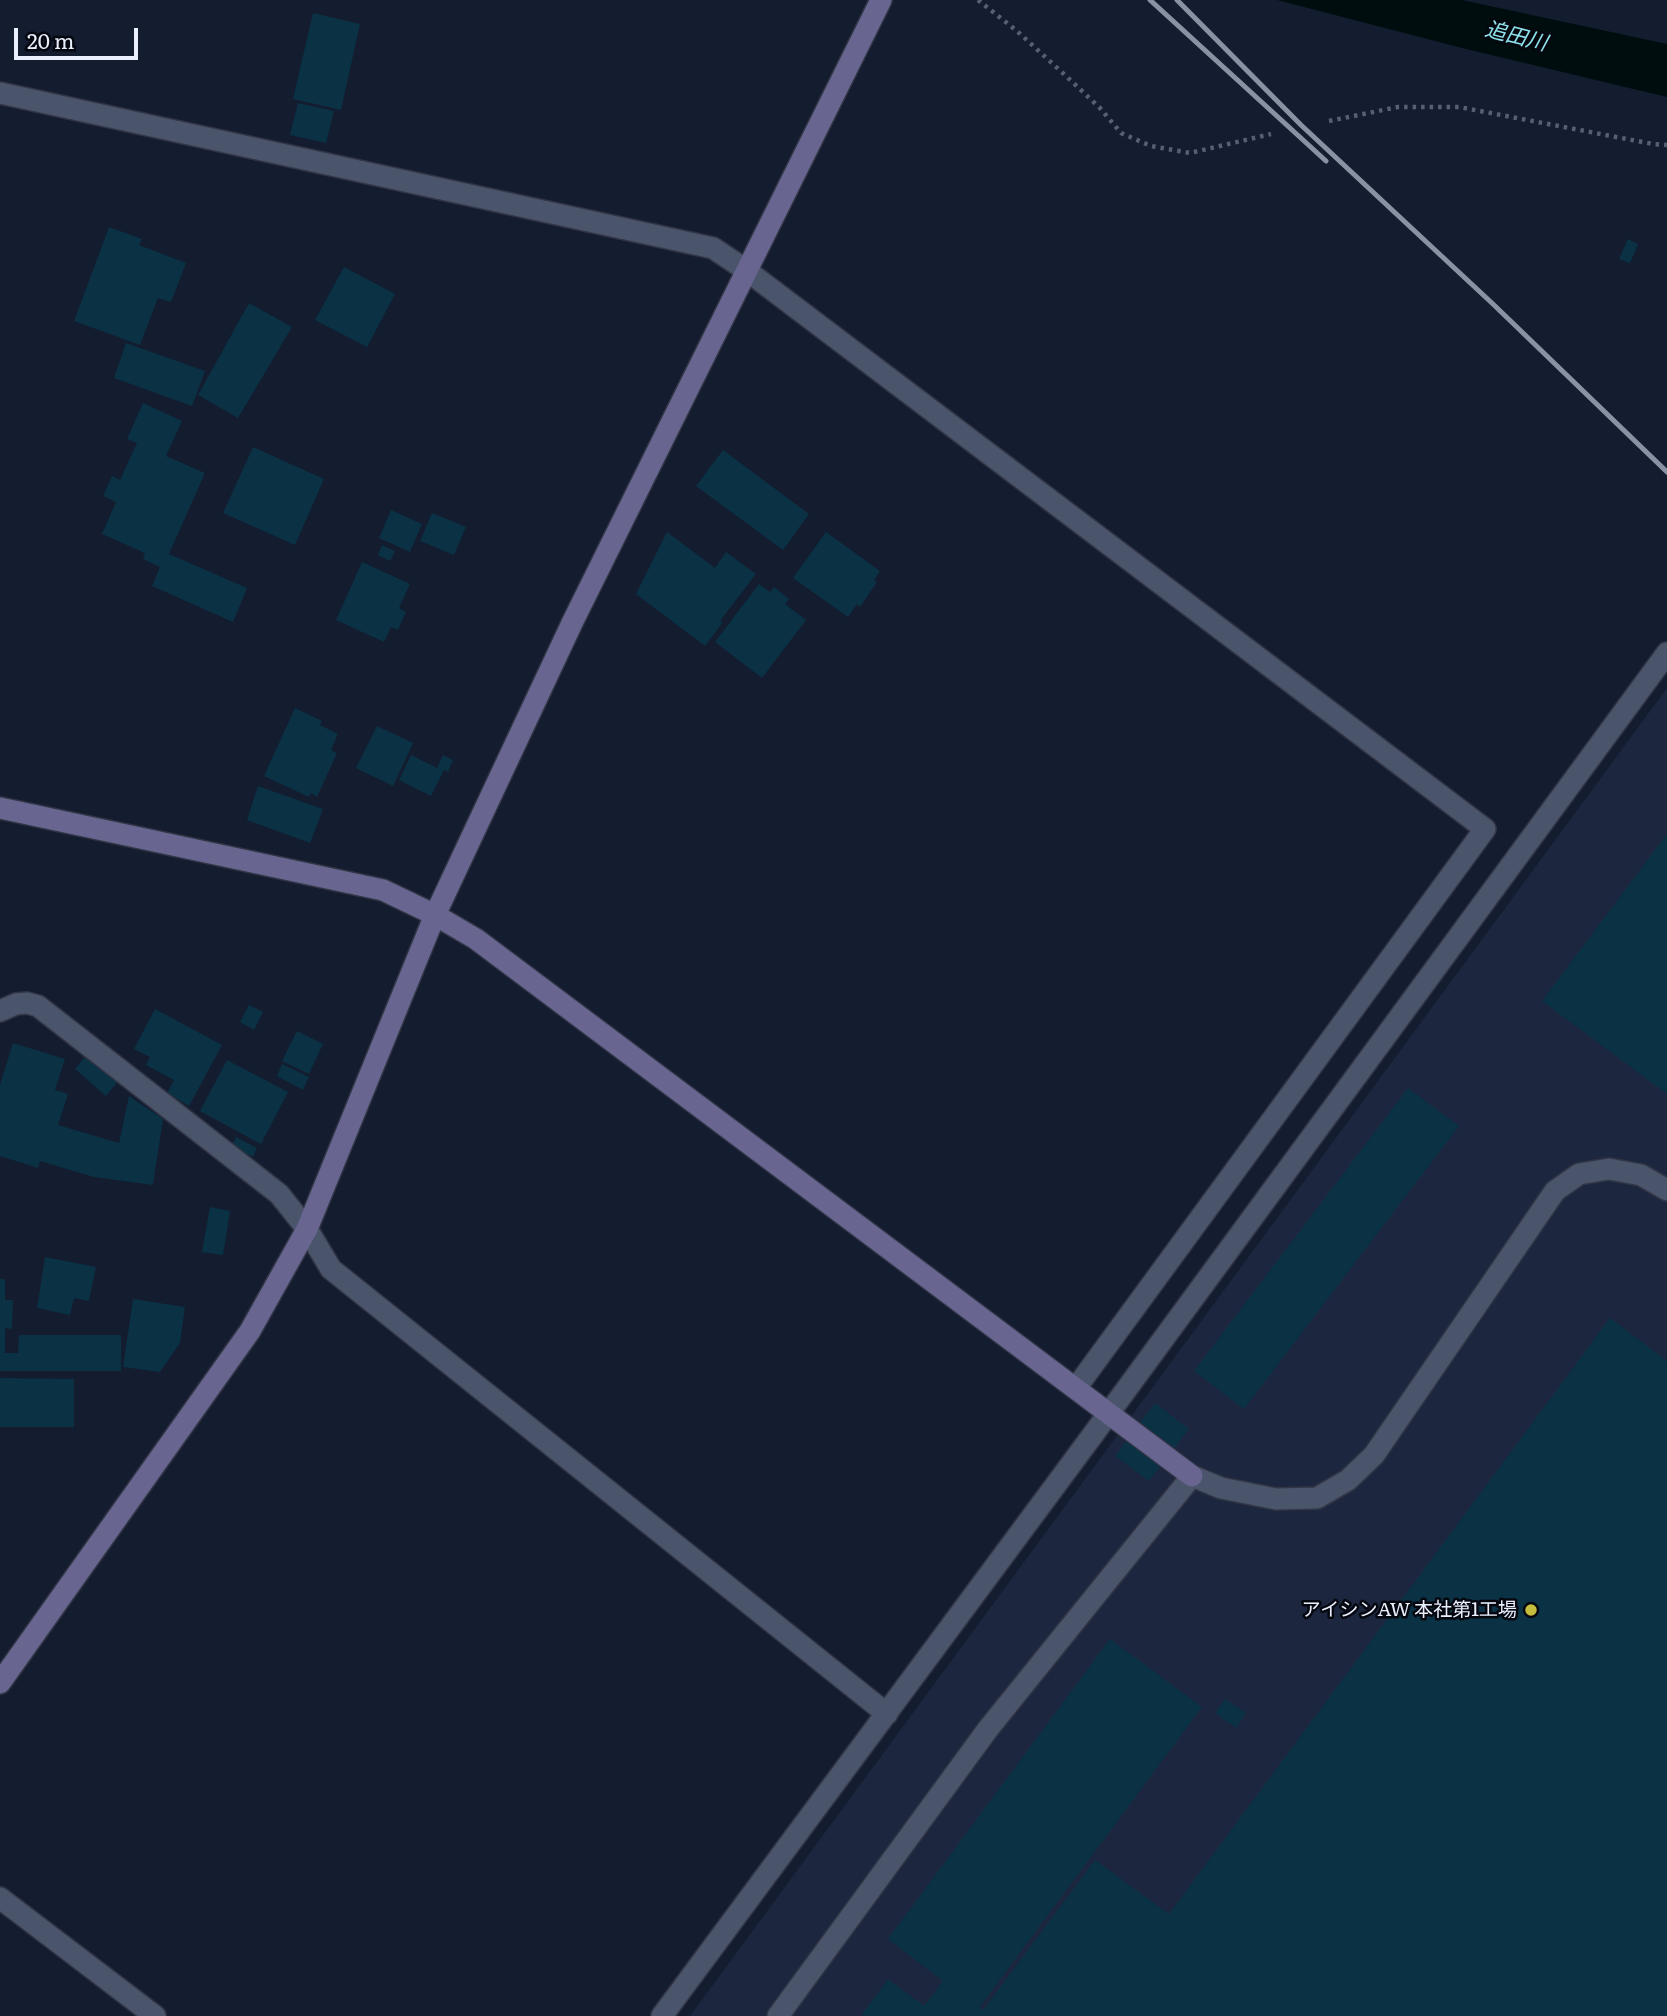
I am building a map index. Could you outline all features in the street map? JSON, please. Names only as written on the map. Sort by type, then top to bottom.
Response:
[{"type":"street","points":[[0,1683],[250,1331],[307,1229],[435,915],[573,621],[881,0]]},
{"type":"street","points":[[0,93],[713,248],[746,270],[1485,829],[1076,1388]]},
{"type":"street","points":[[662,2016],[1667,653]]},
{"type":"street","points":[[0,808],[383,890],[435,915],[476,939],[1192,1476],[1221,1488],[1276,1499],[1317,1498],[1348,1480],[1374,1455],[1555,1191],[1579,1174],[1609,1169],[1641,1175],[1667,1190]]},
{"type":"street","points":[[0,1011],[16,1004],[38,1006],[279,1194],[307,1229],[331,1269],[887,1714]]},
{"type":"street","points":[[778,2016],[988,1729],[1192,1476]]},
{"type":"street","points":[[0,1898],[155,2016]]},
{"type":"path","points":[[978,0],[1066,76],[1100,108],[1121,133],[1151,146],[1190,153],[1272,134]]},
{"type":"path","points":[[1329,121],[1398,107],[1459,107],[1667,145]]},
{"type":"shaded area","points":[[1667,688],[1667,2016],[690,2016]]},
{"type":"water","name":"追田川","points":[[1277,0],[1462,0],[1667,44],[1667,97],[1462,48]]},
{"type":"building","points":[[313,13],[360,24],[341,110],[293,99]]},
{"type":"building","points":[[298,103],[334,111],[326,143],[290,135]]},
{"type":"building","points":[[109,227],[142,239],[139,245],[186,263],[171,302],[158,298],[140,345],[74,321]]},
{"type":"building","points":[[1628,239],[1638,244],[1630,263],[1619,259]]},
{"type":"building","points":[[344,267],[395,294],[367,347],[315,320]]},
{"type":"building","points":[[249,303],[292,327],[238,418],[198,395]]},
{"type":"building","points":[[126,343],[205,371],[192,406],[114,378]]},
{"type":"building","points":[[143,403],[182,421],[166,456],[205,473],[169,554],[247,588],[233,622],[152,586],[160,567],[143,559],[145,553],[102,534],[116,502],[103,496],[112,476],[120,480],[137,443],[127,439]]},
{"type":"building","points":[[253,447],[324,479],[295,545],[223,513]]},
{"type":"building","points":[[723,450],[809,514],[783,550],[696,486]]},
{"type":"building","points":[[391,510],[422,524],[410,552],[379,538]]},
{"type":"building","points":[[432,513],[466,527],[454,555],[420,541]]},
{"type":"building","points":[[667,532],[715,568],[726,552],[756,574],[720,621],[723,622],[705,646],[636,594]]},
{"type":"building","points":[[826,532],[880,571],[874,580],[877,582],[860,607],[857,604],[848,617],[793,578]]},
{"type":"building","points":[[382,545],[395,551],[390,561],[378,555]]},
{"type":"building","points":[[362,562],[410,584],[399,608],[406,612],[398,630],[391,627],[384,642],[336,620]]},
{"type":"building","points":[[759,584],[770,592],[774,587],[789,599],[785,604],[806,620],[762,678],[715,642]]},
{"type":"building","points":[[295,708],[322,721],[320,725],[338,734],[331,750],[337,753],[317,797],[311,793],[309,797],[264,776]]},
{"type":"building","points":[[377,726],[413,743],[393,786],[356,768]]},
{"type":"building","points":[[411,755],[437,768],[443,755],[453,760],[448,772],[444,770],[431,796],[399,780]]},
{"type":"building","points":[[258,786],[323,809],[310,843],[247,820]]},
{"type":"building","points":[[1667,834],[1667,1094],[1542,1001]]},
{"type":"building","points":[[249,1005],[263,1012],[254,1030],[240,1022]]},
{"type":"building","points":[[155,1009],[222,1045],[189,1106],[167,1093],[174,1080],[146,1065],[150,1057],[134,1049]]},
{"type":"building","points":[[297,1031],[323,1044],[309,1074],[282,1061]]},
{"type":"building","points":[[13,1043],[65,1059],[55,1090],[68,1094],[58,1125],[119,1143],[129,1096],[163,1119],[153,1185],[94,1177],[40,1161],[38,1168],[0,1156],[0,1085]]},
{"type":"building","points":[[88,1053],[119,1080],[106,1096],[75,1069]]},
{"type":"building","points":[[227,1060],[288,1092],[261,1144],[200,1111]]},
{"type":"building","points":[[282,1064],[309,1077],[303,1090],[277,1076]]},
{"type":"building","points":[[1408,1088],[1459,1126],[1244,1409],[1194,1371]]},
{"type":"building","points":[[236,1137],[257,1148],[253,1157],[232,1146]]},
{"type":"building","points":[[210,1207],[230,1211],[223,1255],[202,1252]]},
{"type":"building","points":[[45,1257],[96,1267],[89,1301],[74,1298],[70,1315],[37,1308]]},
{"type":"building","points":[[0,1279],[5,1279],[5,1300],[13,1300],[12,1329],[5,1328],[5,1353],[18,1353],[19,1335],[121,1335],[121,1371],[0,1371]]},
{"type":"building","points":[[133,1299],[185,1307],[180,1343],[160,1372],[123,1367]]},
{"type":"building","name":"アイシンAW 本社第1工場","points":[[1610,1318],[1667,1361],[1667,2016],[861,2016],[888,1979],[924,2006],[943,1981],[888,1939],[1110,1639],[1202,1707],[979,2008],[983,2010],[1095,1860],[1169,1914]]},
{"type":"building","points":[[0,1378],[74,1379],[74,1427],[0,1427]]},
{"type":"building","points":[[1155,1403],[1189,1429],[1149,1481],[1115,1456]]},
{"type":"building","points":[[1225,1699],[1246,1713],[1236,1728],[1215,1713]]},
{"type":"railway","points":[[1150,0],[1326,161]]},
{"type":"railway","points":[[1177,0],[1301,125],[1494,305],[1667,472]]},
{"type":"place","name":"アイシンAW 本社第1工場","points":[[1531,1610]]}]
